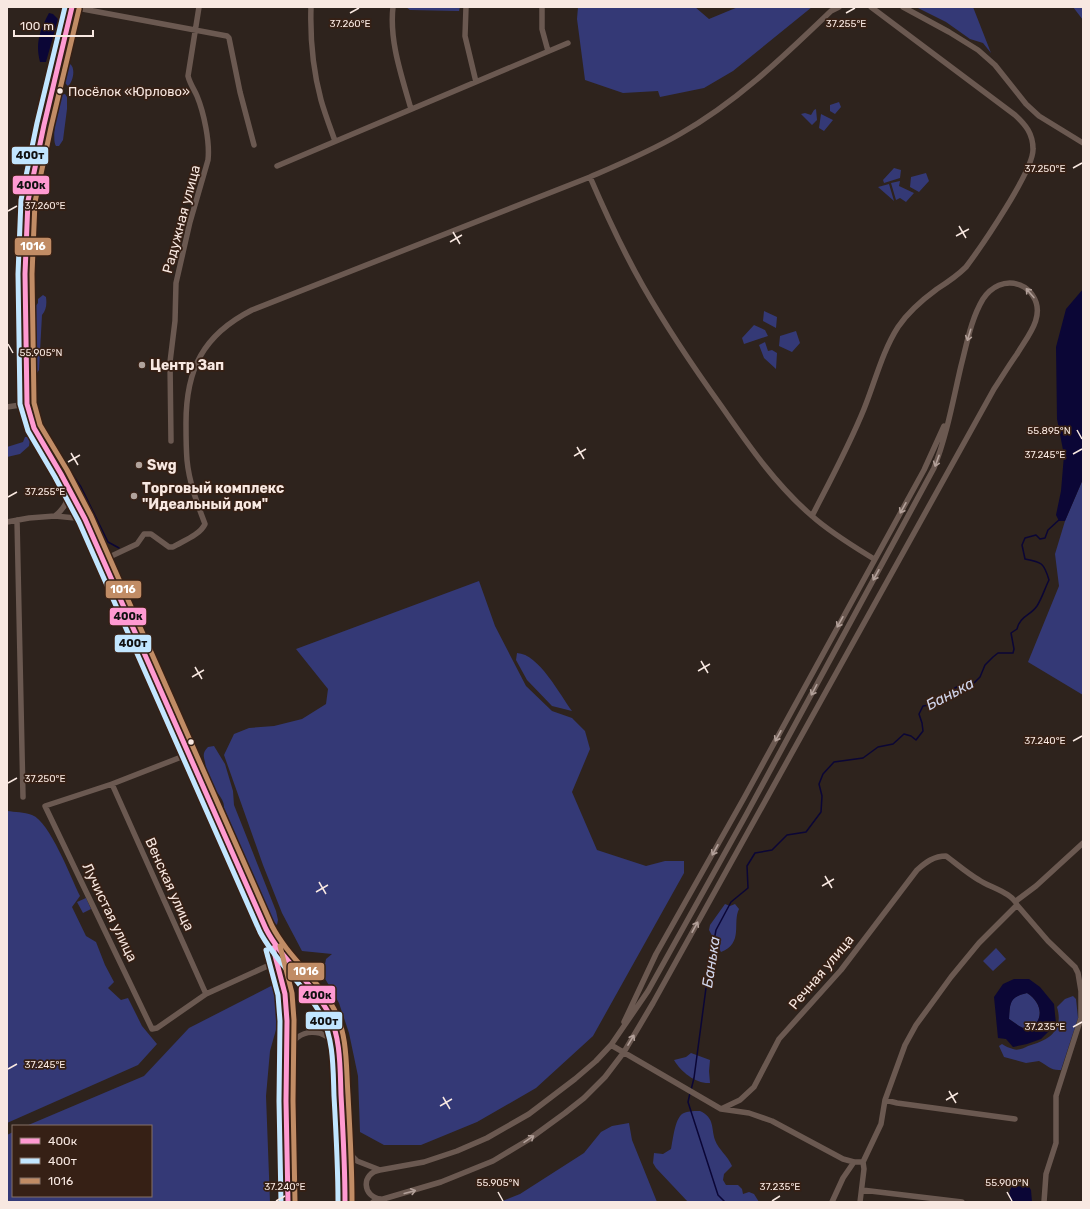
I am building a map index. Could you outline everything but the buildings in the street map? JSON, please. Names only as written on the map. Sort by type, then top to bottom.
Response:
[{"type":"main road","points":[[72,7],[44,125],[28,201],[25,274],[27,404],[34,428],[85,519],[266,929],[274,944],[324,1004],[330,1019],[338,1053],[344,1145],[345,1202]]},
{"type":"main road","points":[[266,929],[280,971],[285,994],[287,1021],[286,1101],[288,1202]]},
{"type":"street","points":[[72,7],[196,29],[225,35],[229,38],[240,92],[254,145]]},
{"type":"street","name":"Радужная улица","points":[[172,441],[170,362],[175,321],[176,283],[190,222],[208,160],[209,150],[202,112],[197,96],[189,82],[188,76],[199,7]]},
{"type":"street","points":[[311,7],[310,30],[315,68],[321,100],[335,141]]},
{"type":"street","points":[[393,7],[392,15],[395,46],[411,109]]},
{"type":"street","points":[[466,7],[465,36],[476,82]]},
{"type":"street","points":[[542,7],[542,29],[548,51]]},
{"type":"street","points":[[103,560],[137,544],[144,534],[151,534],[169,547],[173,547],[199,532],[204,527],[205,524],[190,480],[187,460],[186,404],[194,368],[210,341],[221,330],[237,318],[252,310],[590,177],[681,134],[724,106],[768,71],[831,11],[839,7]]},
{"type":"street","points":[[812,516],[836,470],[864,410],[881,363],[898,328],[913,309],[958,275],[966,267],[1027,172],[1033,151],[1029,130],[1015,115],[871,7]]},
{"type":"street","points":[[903,7],[950,32],[978,50],[995,65],[1026,104],[1039,116],[1083,143]]},
{"type":"street","points":[[277,166],[568,43]]},
{"type":"street","points":[[590,177],[615,232],[643,285],[683,351],[750,447],[783,488],[812,516],[836,536],[874,559]]},
{"type":"street","points":[[373,1202],[441,1182],[493,1161],[528,1140],[565,1114],[605,1077],[624,1052],[653,1003],[994,389],[1032,329],[1038,313],[1037,304],[1033,295],[1023,286],[1010,283],[1001,284],[993,288],[984,299],[975,316],[966,346],[940,452],[925,487],[648,991],[616,1039],[596,1061],[575,1079],[529,1114],[487,1138],[457,1151],[424,1162],[374,1171],[366,1180],[366,1186],[370,1194],[375,1198],[381,1199]]},
{"type":"street","points":[[7,407],[27,404]]},
{"type":"street","points":[[616,1039],[656,954],[744,798],[924,470],[951,411]]},
{"type":"street","points":[[55,516],[62,511],[68,502],[69,488]]},
{"type":"street","points":[[7,522],[55,516],[85,519]]},
{"type":"street","points":[[17,520],[23,797]]},
{"type":"street","points":[[112,784],[189,754]]},
{"type":"street","name":"Лучистая улица","points":[[112,784],[45,806],[152,1030],[206,994]]},
{"type":"street","name":"Венская улица","points":[[112,784],[206,994]]},
{"type":"street","points":[[860,1202],[864,1169],[863,1162],[881,1124],[885,1100],[905,1045],[916,1025],[951,977],[979,943],[1017,903],[1083,843]]},
{"type":"street","name":"Речная улица","points":[[721,1109],[740,1100],[754,1087],[779,1039],[841,970],[917,870],[933,858],[946,856],[980,881],[1008,895],[1017,903]]},
{"type":"street","points":[[1017,903],[1048,941],[1075,968],[1078,973],[1081,991],[1082,1018],[1056,1096],[1056,1143],[1046,1174],[1044,1202]]},
{"type":"street","points":[[206,994],[285,958]]},
{"type":"street","points":[[287,1058],[288,1050],[295,1038],[312,1032],[321,1033],[329,1037],[335,1044],[338,1053]]},
{"type":"street","points":[[611,1045],[721,1109],[749,1113],[772,1120],[843,1159],[854,1162],[863,1162]]},
{"type":"street","points":[[885,1100],[897,1103],[1015,1119]]},
{"type":"street","points":[[344,1145],[356,1161],[380,1170]]},
{"type":"street","points":[[832,1202],[843,1178],[854,1162]]},
{"type":"street","points":[[862,1190],[962,1202]]},
{"type":"shaded area","points":[[406,7],[460,7],[459,11],[410,10]]},
{"type":"shaded area","points":[[578,7],[695,7],[709,19],[738,7],[812,7],[733,71],[704,88],[660,97],[658,91],[623,93],[585,80],[577,19]]},
{"type":"shaded area","points":[[916,7],[973,7],[991,53],[983,43],[970,39],[946,22]]},
{"type":"shaded area","points":[[1073,7],[1083,7],[1083,20]]},
{"type":"shaded area","points":[[49,13],[53,14],[58,19],[46,62],[40,62],[38,49],[39,37]]},
{"type":"shaded area","points":[[67,64],[70,64],[73,69],[73,75],[68,86],[63,81]]},
{"type":"shaded area","points":[[65,94],[67,97],[67,109],[63,140],[59,146],[56,146],[54,137],[57,114],[62,95]]},
{"type":"shaded area","points":[[839,102],[841,107],[835,114],[830,111],[830,105]]},
{"type":"shaded area","points":[[816,109],[817,120],[812,125],[801,114],[805,113],[811,115]]},
{"type":"shaded area","points":[[821,114],[833,120],[824,131],[819,128]]},
{"type":"shaded area","points":[[894,168],[901,170],[900,178],[884,183],[883,180]]},
{"type":"shaded area","points":[[926,173],[929,181],[919,192],[910,187],[911,177]]},
{"type":"shaded area","points":[[900,181],[899,186],[914,193],[906,202],[900,198],[896,200],[891,183]]},
{"type":"shaded area","points":[[889,184],[894,201],[878,187]]},
{"type":"shaded area","points":[[1083,289],[1083,479],[1065,521],[1059,521],[1056,515],[1061,491],[1064,455],[1057,419],[1056,347],[1066,309]]},
{"type":"shaded area","points":[[43,295],[46,297],[46,302],[42,315],[39,370],[37,373],[33,373],[31,362],[33,351],[34,308],[38,303],[38,299]]},
{"type":"shaded area","points":[[764,311],[777,317],[776,328],[763,321]]},
{"type":"shaded area","points":[[754,325],[765,330],[768,336],[744,344],[742,338]]},
{"type":"shaded area","points":[[796,331],[800,343],[792,352],[779,346],[780,336]]},
{"type":"shaded area","points":[[765,342],[768,351],[772,350],[777,353],[776,369],[764,358],[759,345]]},
{"type":"shaded area","points":[[25,437],[30,439],[29,446],[20,454],[7,457],[7,447],[23,442]]},
{"type":"shaded area","points":[[1083,479],[1083,695],[1028,662],[1059,586],[1055,554],[1065,521]]},
{"type":"shaded area","points":[[479,581],[495,626],[526,686],[552,711],[572,718],[585,731],[590,749],[572,792],[597,850],[646,866],[665,861],[684,861],[684,873],[593,1036],[536,1088],[477,1122],[421,1145],[384,1145],[360,1132],[358,1076],[349,1033],[339,1003],[323,975],[326,959],[332,954],[302,951],[282,913],[263,865],[224,755],[234,734],[249,728],[274,726],[302,719],[326,704],[328,689],[296,649]]},
{"type":"shaded area","points":[[517,653],[525,655],[533,660],[541,668],[572,711],[552,706],[527,680],[516,660]]},
{"type":"shaded area","points":[[214,746],[225,764],[233,791],[234,805],[276,911],[278,920],[277,925],[270,918],[224,808],[223,801],[208,778],[204,754],[208,747]]},
{"type":"shaded area","points":[[7,811],[32,815],[46,828],[59,851],[80,896],[72,907],[86,936],[96,942],[105,965],[114,982],[108,988],[121,1000],[128,998],[142,1026],[157,1044],[138,1065],[7,1123]]},
{"type":"shaded area","points":[[86,898],[91,909],[83,913],[77,902]]},
{"type":"shaded area","points":[[725,904],[730,906],[735,904],[739,909],[733,943],[721,952],[709,930],[710,925]]},
{"type":"shaded area","points":[[996,948],[1006,959],[993,971],[983,961]]},
{"type":"shaded area","points":[[1014,979],[1029,979],[1040,987],[1054,1004],[1056,1024],[1041,1039],[1013,1047],[1006,1039],[998,1038],[994,997],[1003,984]],"holes":[[[1027,993],[1039,1007],[1040,1012],[1037,1022],[1033,1027],[1027,1030],[1009,1019],[1010,1008],[1012,1001],[1017,996]]]},
{"type":"shaded area","points":[[273,985],[278,1003],[277,1026],[270,1051],[266,1096],[270,1202],[7,1202],[7,1135],[12,1132],[12,1197],[152,1197],[152,1125],[28,1125],[144,1076],[189,1028]]},
{"type":"shaded area","points":[[1027,993],[1036,1002],[1040,1012],[1037,1022],[1033,1027],[1027,1030],[1009,1019],[1010,1004],[1012,1001],[1017,996]]},
{"type":"shaded area","points":[[1073,996],[1076,999],[1078,1018],[1061,1070],[1052,1069],[1039,1061],[1026,1063],[1004,1057],[999,1046],[1002,1044],[1015,1050],[1036,1044],[1053,1033],[1058,1022],[1059,1015],[1057,1007],[1065,999]]},
{"type":"shaded area","points":[[691,1053],[710,1060],[710,1083],[699,1082],[689,1076],[674,1060],[686,1057]]},
{"type":"shaded area","points":[[700,1111],[710,1120],[716,1143],[732,1166],[724,1174],[723,1180],[726,1185],[738,1185],[742,1189],[743,1194],[749,1192],[754,1194],[759,1202],[688,1202],[656,1168],[653,1163],[654,1153],[663,1154],[671,1149],[676,1123],[681,1115],[688,1112]]},
{"type":"shaded area","points":[[629,1123],[632,1140],[657,1202],[500,1202],[520,1194],[584,1153],[601,1132],[612,1126]]},
{"type":"shaded area","points":[[1013,1186],[1029,1187],[1031,1190],[1032,1202],[1011,1202],[1009,1194],[1010,1189]]},
{"type":"waterway","points":[[44,432],[81,487],[108,542],[119,548]]},
{"type":"waterway","name":"Банька","points":[[691,1090],[694,1078],[708,973],[716,930],[731,902],[748,888],[747,866],[755,853],[772,850],[787,835],[806,832],[821,812],[822,796],[819,784],[823,774],[834,762],[863,758],[878,747],[893,744],[904,734],[911,736],[916,740],[923,731],[919,714],[923,706],[936,704],[944,700],[950,691],[960,685],[972,685],[980,677],[985,665],[998,653],[1013,653],[1014,649],[1011,633],[1017,629],[1020,621],[1037,606],[1049,580],[1046,570],[1042,564],[1025,559],[1022,545],[1025,538],[1036,535],[1040,539],[1045,538],[1048,530],[1060,519]]},
{"type":"waterway","name":"Банька","points":[[690,1093],[688,1102],[718,1195],[725,1202]]},
{"type":"transit line","name":"400т","points":[[65,7],[37,123],[21,200],[18,274],[20,404],[28,431],[79,522],[260,932],[274,954],[307,994],[321,1015],[325,1024],[331,1044],[333,1065],[338,1202]]},
{"type":"transit line","name":"400к","points":[[72,7],[44,125],[28,201],[25,274],[27,404],[34,428],[85,519],[266,929],[280,951],[321,1001],[332,1022],[338,1042],[340,1063],[345,1202]]},
{"type":"transit line","name":"1016","points":[[79,9],[35,202],[32,274],[34,403],[40,425],[67,470],[91,516],[272,926],[286,948],[327,998],[339,1019],[344,1040],[346,1062],[351,1148],[352,1202]]},
{"type":"transit line","name":"1016","points":[[280,946],[292,993],[294,1020],[293,1101],[295,1202]]},
{"type":"transit line","name":"400к","points":[[273,948],[285,994],[287,1021],[286,1101],[288,1202]]},
{"type":"transit line","name":"400т","points":[[266,950],[278,995],[280,1021],[279,1101],[281,1202]]},
{"type":"place","name":"Посёлок «Юрлово»","points":[[60,91]]},
{"type":"place","name":"Центр Зап","points":[[142,365]]},
{"type":"place","name":"Swg","points":[[139,465]]},
{"type":"place","name":"Торговый комплекс \"Идеальный дом\"","points":[[134,496]]}]
